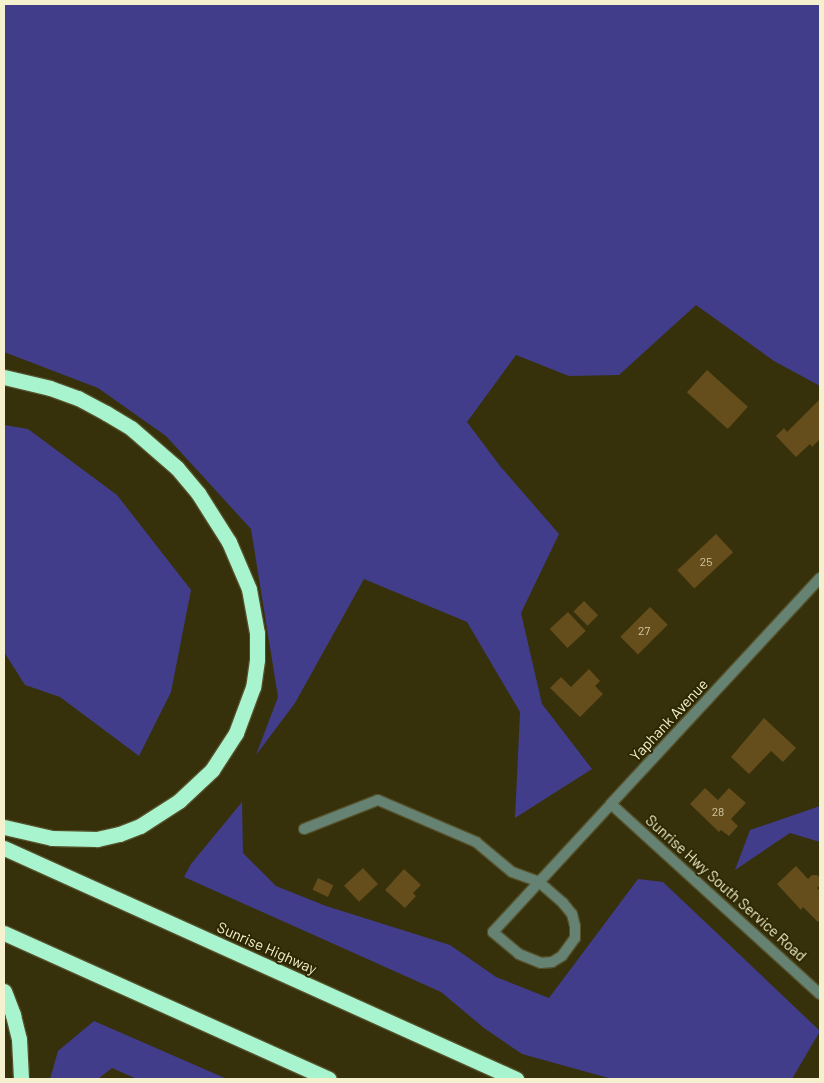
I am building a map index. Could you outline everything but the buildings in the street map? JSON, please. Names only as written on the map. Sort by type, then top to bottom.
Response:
[{"type":"highway","points":[[4,377],[50,388],[106,413],[131,428],[177,468],[198,493],[230,542],[249,590],[257,633],[257,660],[253,686],[236,733],[212,770],[179,801],[140,826],[119,834],[97,839],[52,838],[4,827]]},
{"type":"highway","name":"Sunrise Highway","points":[[4,848],[516,1079]]},
{"type":"highway","points":[[4,933],[329,1079]]},
{"type":"highway","points":[[4,990],[14,1015],[19,1039],[21,1079]]},
{"type":"street","name":"Yaphank Avenue","points":[[539,882],[563,903],[572,914],[575,926],[575,938],[562,956],[552,962],[541,963],[528,960],[518,954],[493,932],[539,882],[611,804],[820,578]]},
{"type":"street","points":[[304,829],[378,800],[476,842],[512,872],[539,882]]},
{"type":"street","name":"Sunrise Hwy South Service Road","points":[[611,804],[820,994]]},
{"type":"shaded area","points":[[4,4],[820,4],[820,386],[774,361],[696,305],[619,375],[569,376],[516,355],[467,422],[500,466],[559,534],[521,613],[542,704],[592,769],[515,818],[520,712],[467,622],[364,579],[295,703],[256,755],[278,697],[251,529],[166,436],[98,388],[4,352]]},
{"type":"shaded area","points":[[4,425],[28,429],[117,495],[191,590],[171,692],[139,756],[60,697],[25,685],[4,652]]},
{"type":"shaded area","points":[[242,802],[243,853],[276,886],[326,906],[450,945],[496,977],[549,998],[638,879],[663,882],[820,1031],[792,1079],[612,1079],[522,1054],[484,1028],[441,992],[184,877],[191,864]]},
{"type":"shaded area","points":[[820,806],[820,842],[790,833],[735,870],[750,830]]},
{"type":"shaded area","points":[[94,1021],[227,1079],[137,1079],[112,1068],[98,1079],[50,1079],[58,1051]]}]
